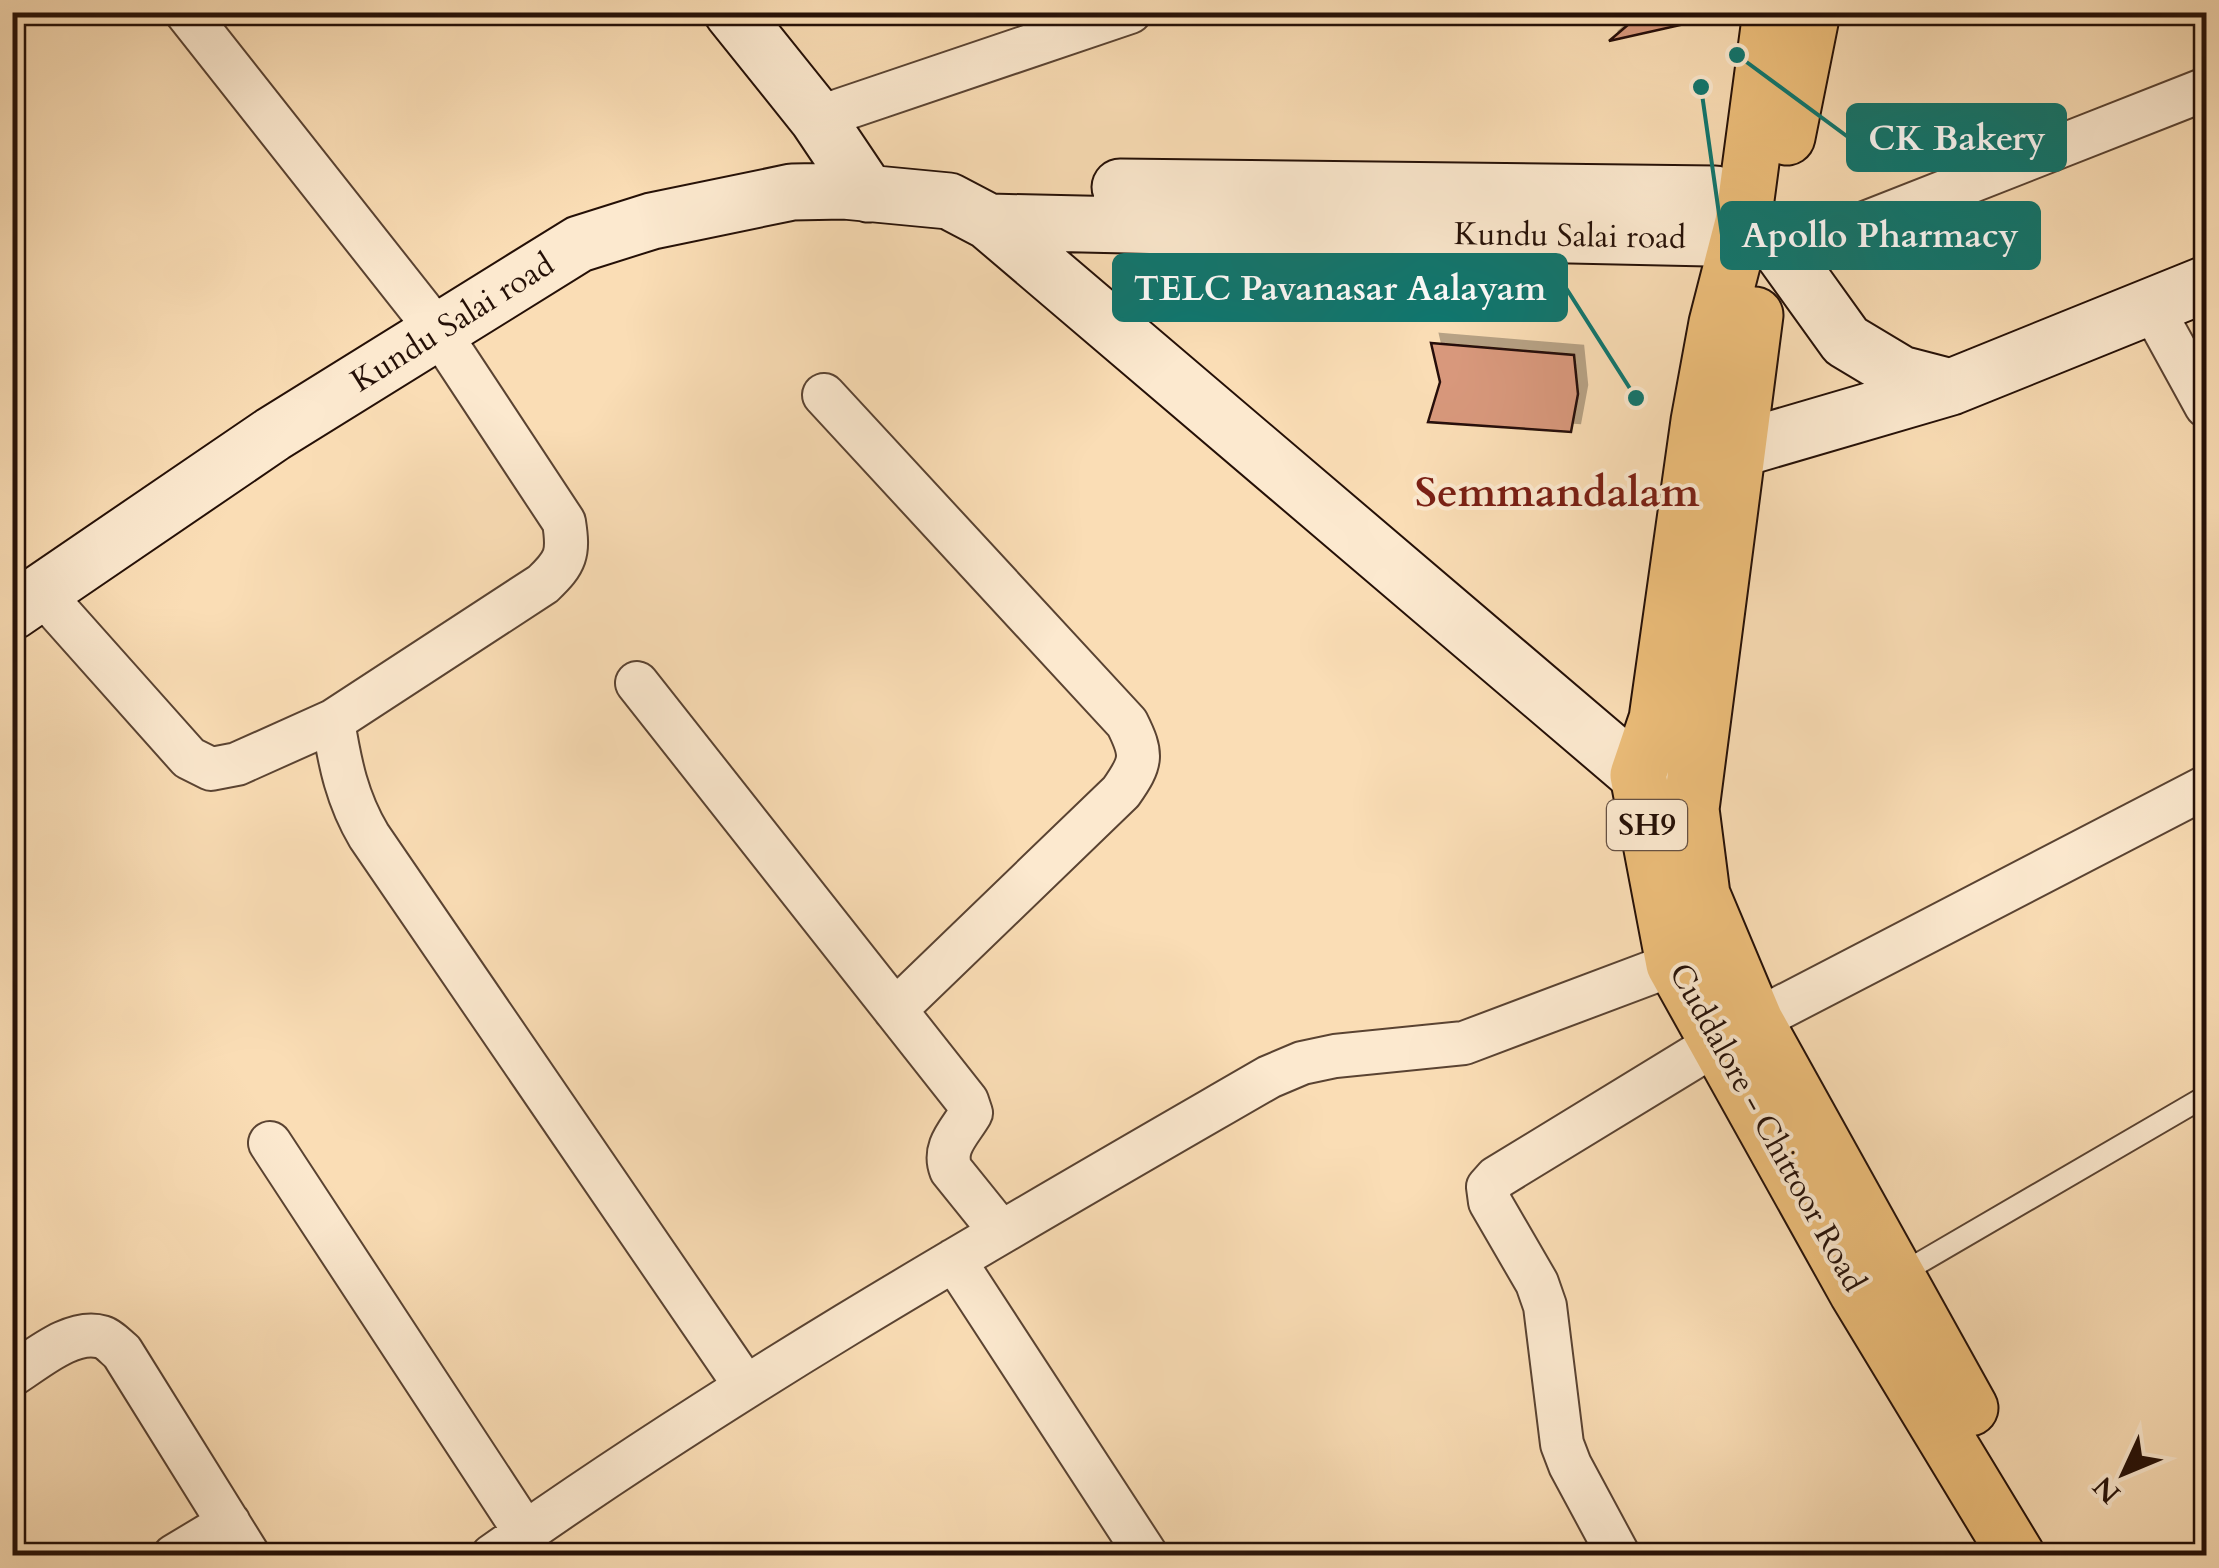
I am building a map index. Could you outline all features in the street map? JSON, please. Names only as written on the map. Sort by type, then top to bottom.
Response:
[{"type":"main road","points":[[732,12],[817,118],[868,194]]},
{"type":"main road","name":"Cuddalore - Chittoor Road","points":[[1771,12],[1736,450],[1691,808],[1702,896],[1736,1032],[1857,1292],[2017,1556]]},
{"type":"main road","name":"Cuddalore - Chittoor Road","points":[[1812,12],[1755,227],[1717,322],[1657,719],[1638,776],[1674,964],[1736,1032],[1896,1277],[2052,1556]]},
{"type":"main road","name":"Kundu Salai road","points":[[27,602],[273,434],[578,244],[652,221],[792,192],[868,194],[969,211],[984,186],[1714,194],[1755,227],[1846,341],[1901,374],[1951,387]]},
{"type":"main road","points":[[969,211],[1638,776],[1694,789]]},
{"type":"main road","points":[[1736,450],[1951,387],[2206,284]]},
{"type":"street","points":[[27,602],[189,758],[211,769],[237,764],[333,721],[544,584],[563,565],[568,544],[564,522],[438,331],[186,12]]},
{"type":"street","points":[[817,118],[1130,12]]},
{"type":"street","points":[[1837,234],[2206,89]]},
{"type":"street","points":[[2150,304],[2206,406]]},
{"type":"street","points":[[824,394],[1127,723],[1140,749],[1136,770],[1122,792],[895,1010]]},
{"type":"street","points":[[637,683],[967,1101],[971,1113],[946,1158],[950,1170],[1001,1232]]},
{"type":"street","points":[[333,721],[342,780],[369,836],[746,1387]]},
{"type":"street","points":[[1619,1556],[1562,1444],[1545,1306],[1537,1283],[1490,1202],[1488,1187],[1496,1178],[1736,1032],[2206,787]]},
{"type":"street","points":[[270,1142],[508,1544],[746,1387],[1001,1232],[1269,1077],[1302,1063],[1335,1056],[1464,1043],[1674,964]]},
{"type":"street","points":[[954,1260],[1148,1556]]},
{"type":"street","points":[[12,1376],[61,1345],[85,1336],[105,1337],[122,1352],[239,1539],[174,1556]]},
{"type":"lane","points":[[1896,1277],[2206,1096]]},
{"type":"building","points":[[1643,12],[1726,12],[1609,41]]},
{"type":"building","points":[[1431,343],[1574,355],[1578,394],[1571,432],[1428,422],[1440,382]]},
{"type":"place","name":"CK Bakery","points":[[1737,55]]},
{"type":"place","name":"Apollo Pharmacy","points":[[1701,87]]},
{"type":"place","name":"TELC Pavanasar Aalayam","points":[[1636,398]]},
{"type":"district","name":"Semmandalam","points":[[1557,491]]}]
